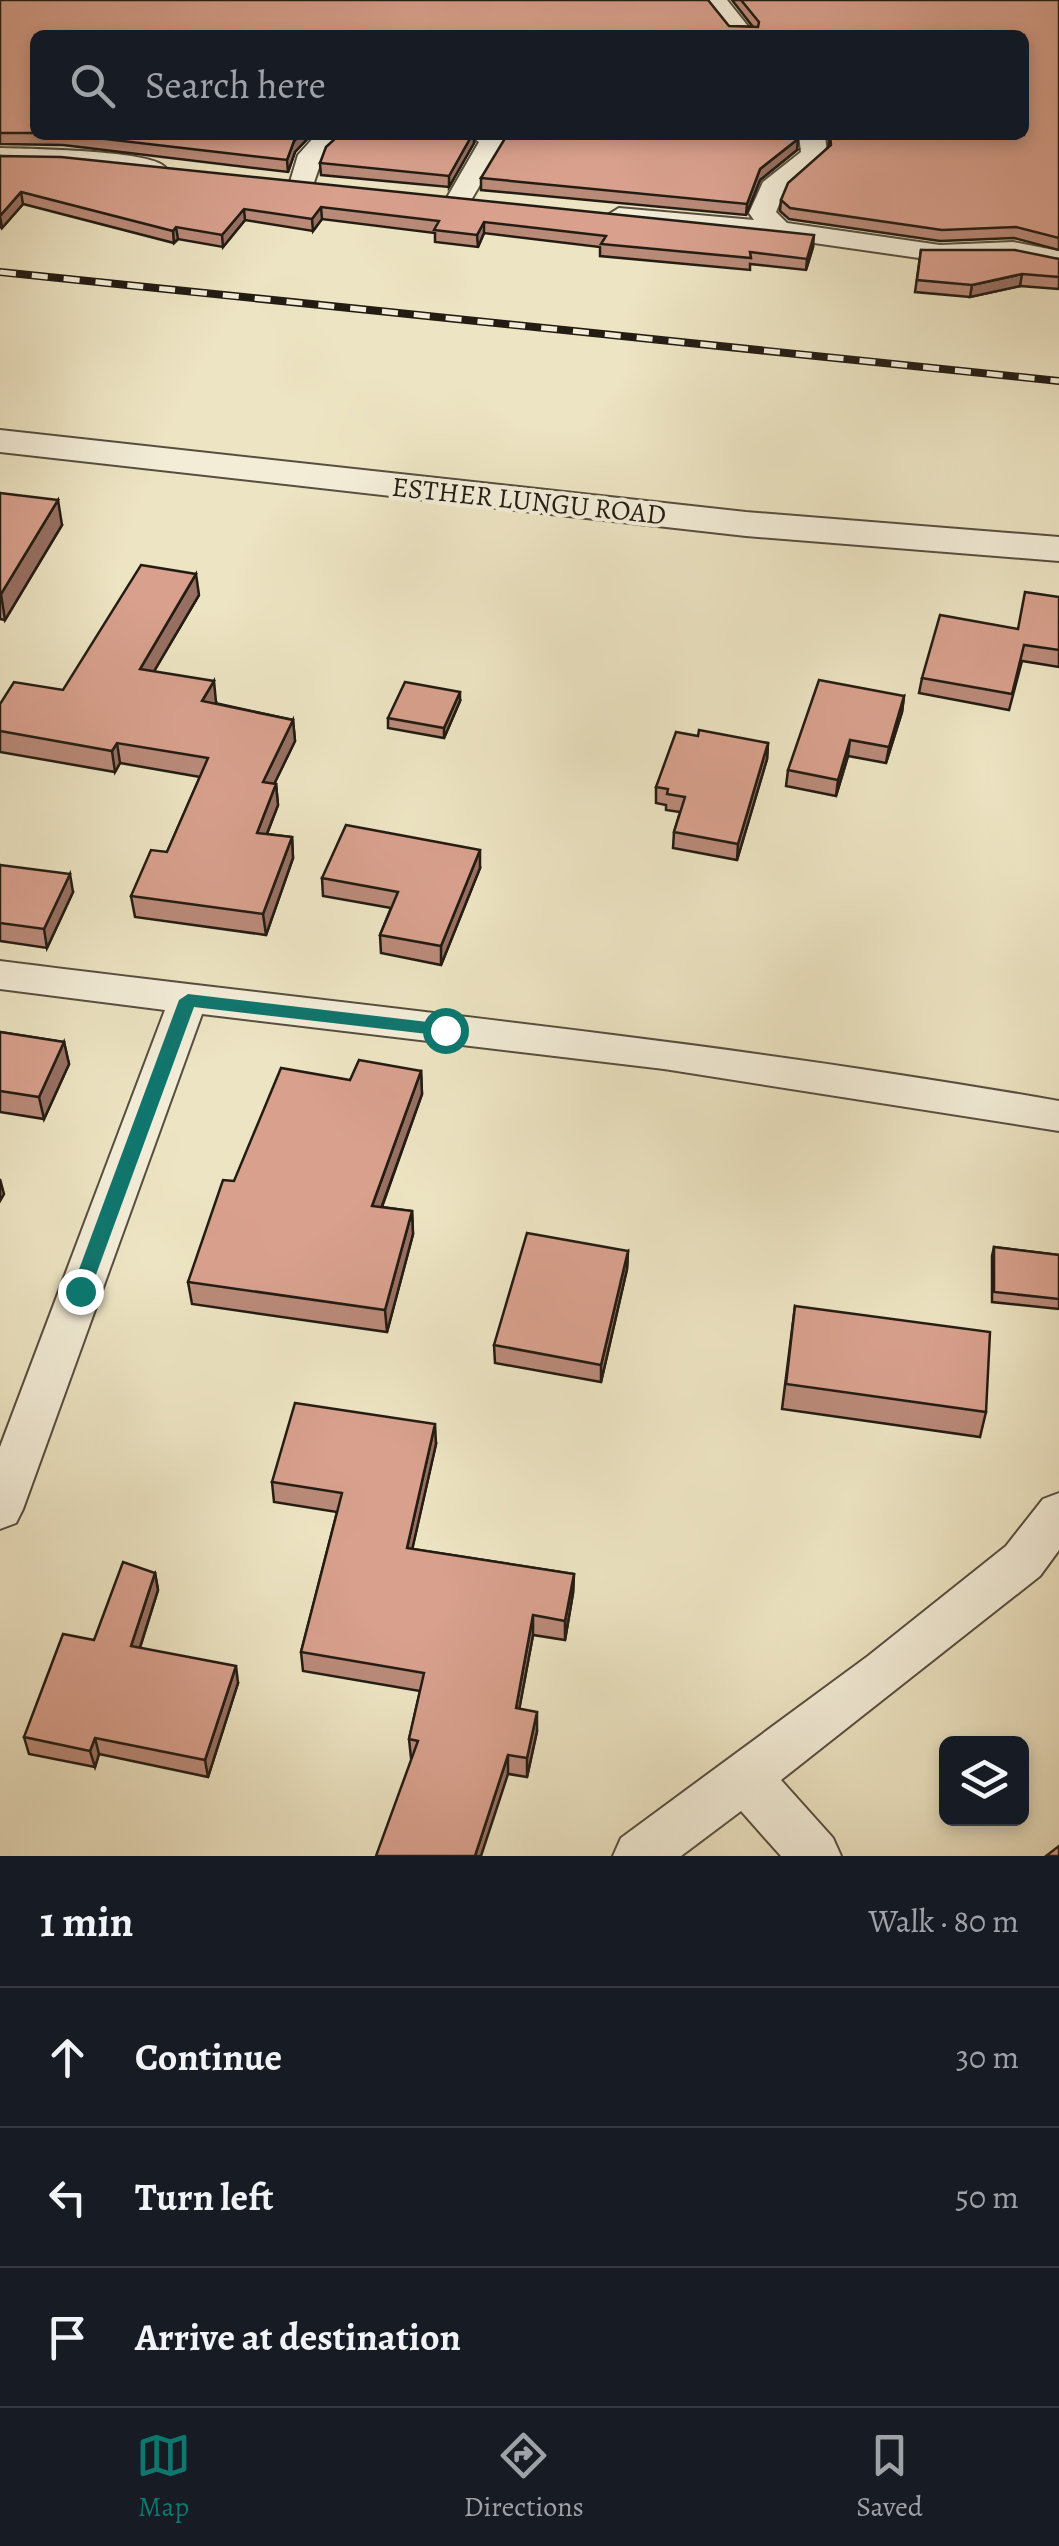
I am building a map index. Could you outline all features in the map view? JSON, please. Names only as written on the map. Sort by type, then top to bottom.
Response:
[{"type":"street","points":[[715,0],[739,30]]},
{"type":"street","points":[[302,185],[304,166],[317,144],[325,140]]},
{"type":"street","points":[[493,140],[448,200],[496,204]]},
{"type":"street","points":[[779,230],[762,213],[772,188],[814,154],[813,140]]},
{"type":"street","points":[[0,156],[63,157],[174,170]]},
{"type":"street","points":[[590,213],[779,230],[940,253],[1013,250],[1059,259]]},
{"type":"street","name":"ESTHER LUNGU ROAD","points":[[0,441],[746,524],[1059,549]]},
{"type":"street","points":[[0,975],[684,1058],[1059,1116]]},
{"type":"street","points":[[0,1509],[188,1000]]},
{"type":"street","points":[[640,1856],[885,1672],[1023,1561],[1059,1514]]},
{"type":"street","points":[[744,1777],[815,1856]]},
{"type":"building","points":[[0,0],[708,0],[729,26],[758,27],[759,22],[741,0],[1059,0],[1059,238],[1016,227],[942,230],[790,208],[781,200],[788,183],[831,145],[830,140],[1029,140],[1029,30],[30,30],[30,133],[0,133]]},
{"type":"building","points":[[114,140],[295,140],[287,160]]},
{"type":"building","points":[[334,140],[469,140],[449,176],[320,163]]},
{"type":"building","points":[[504,140],[797,140],[760,169],[747,204],[481,178]]},
{"type":"building","points":[[0,156],[61,157],[814,235],[807,259],[750,252],[751,258],[601,244],[606,236],[484,222],[477,235],[434,230],[439,221],[321,207],[312,219],[244,209],[222,235],[176,227],[173,231],[21,192],[0,216]]},
{"type":"building","points":[[921,250],[1015,250],[1059,259],[1059,277],[1022,274],[972,285],[917,280]]},
{"type":"building","points":[[0,493],[58,500],[1,594],[0,594]]},
{"type":"building","points":[[141,565],[196,574],[140,669],[214,681],[202,701],[293,720],[263,782],[276,784],[257,833],[292,837],[263,914],[131,896],[151,850],[167,852],[208,758],[117,743],[112,751],[0,731],[0,704],[14,682],[63,690]]},
{"type":"building","points":[[1025,592],[1059,597],[1059,650],[1024,645],[1012,694],[922,678],[940,615],[1018,629]]},
{"type":"building","points":[[819,680],[904,696],[889,747],[850,740],[838,780],[788,770]]},
{"type":"building","points":[[405,682],[460,692],[444,728],[388,718]]},
{"type":"building","points":[[699,730],[768,743],[738,844],[674,832],[685,797],[667,794],[668,789],[656,787],[676,732],[698,736]]},
{"type":"building","points":[[346,825],[480,850],[441,946],[380,935],[398,892],[322,878]]},
{"type":"building","points":[[0,865],[70,874],[44,929],[0,923]]},
{"type":"building","points":[[0,1032],[64,1042],[39,1097],[0,1091]]},
{"type":"building","points":[[359,1060],[421,1071],[372,1206],[412,1211],[385,1310],[188,1282],[223,1180],[234,1181],[281,1068],[350,1080]]},
{"type":"building","points":[[527,1233],[628,1251],[601,1365],[494,1345]]},
{"type":"building","points":[[994,1247],[1059,1255],[1059,1299],[994,1292]]},
{"type":"building","points":[[795,1306],[990,1332],[986,1412],[786,1384]]},
{"type":"building","points":[[295,1403],[435,1424],[407,1548],[574,1574],[565,1621],[533,1615],[516,1708],[537,1712],[527,1758],[508,1755],[475,1856],[376,1856],[418,1741],[409,1739],[424,1673],[301,1652],[342,1493],[272,1482]]},
{"type":"building","points":[[123,1562],[155,1573],[131,1646],[236,1666],[205,1760],[95,1738],[90,1751],[24,1737],[63,1634],[94,1640]]},
{"type":"building","points":[[1059,1846],[1059,1856],[1046,1856]]},
{"type":"railway","points":[[0,272],[1059,381]]},
{"type":"route","points":[[80,1291],[188,1000],[445,1030]]}]
